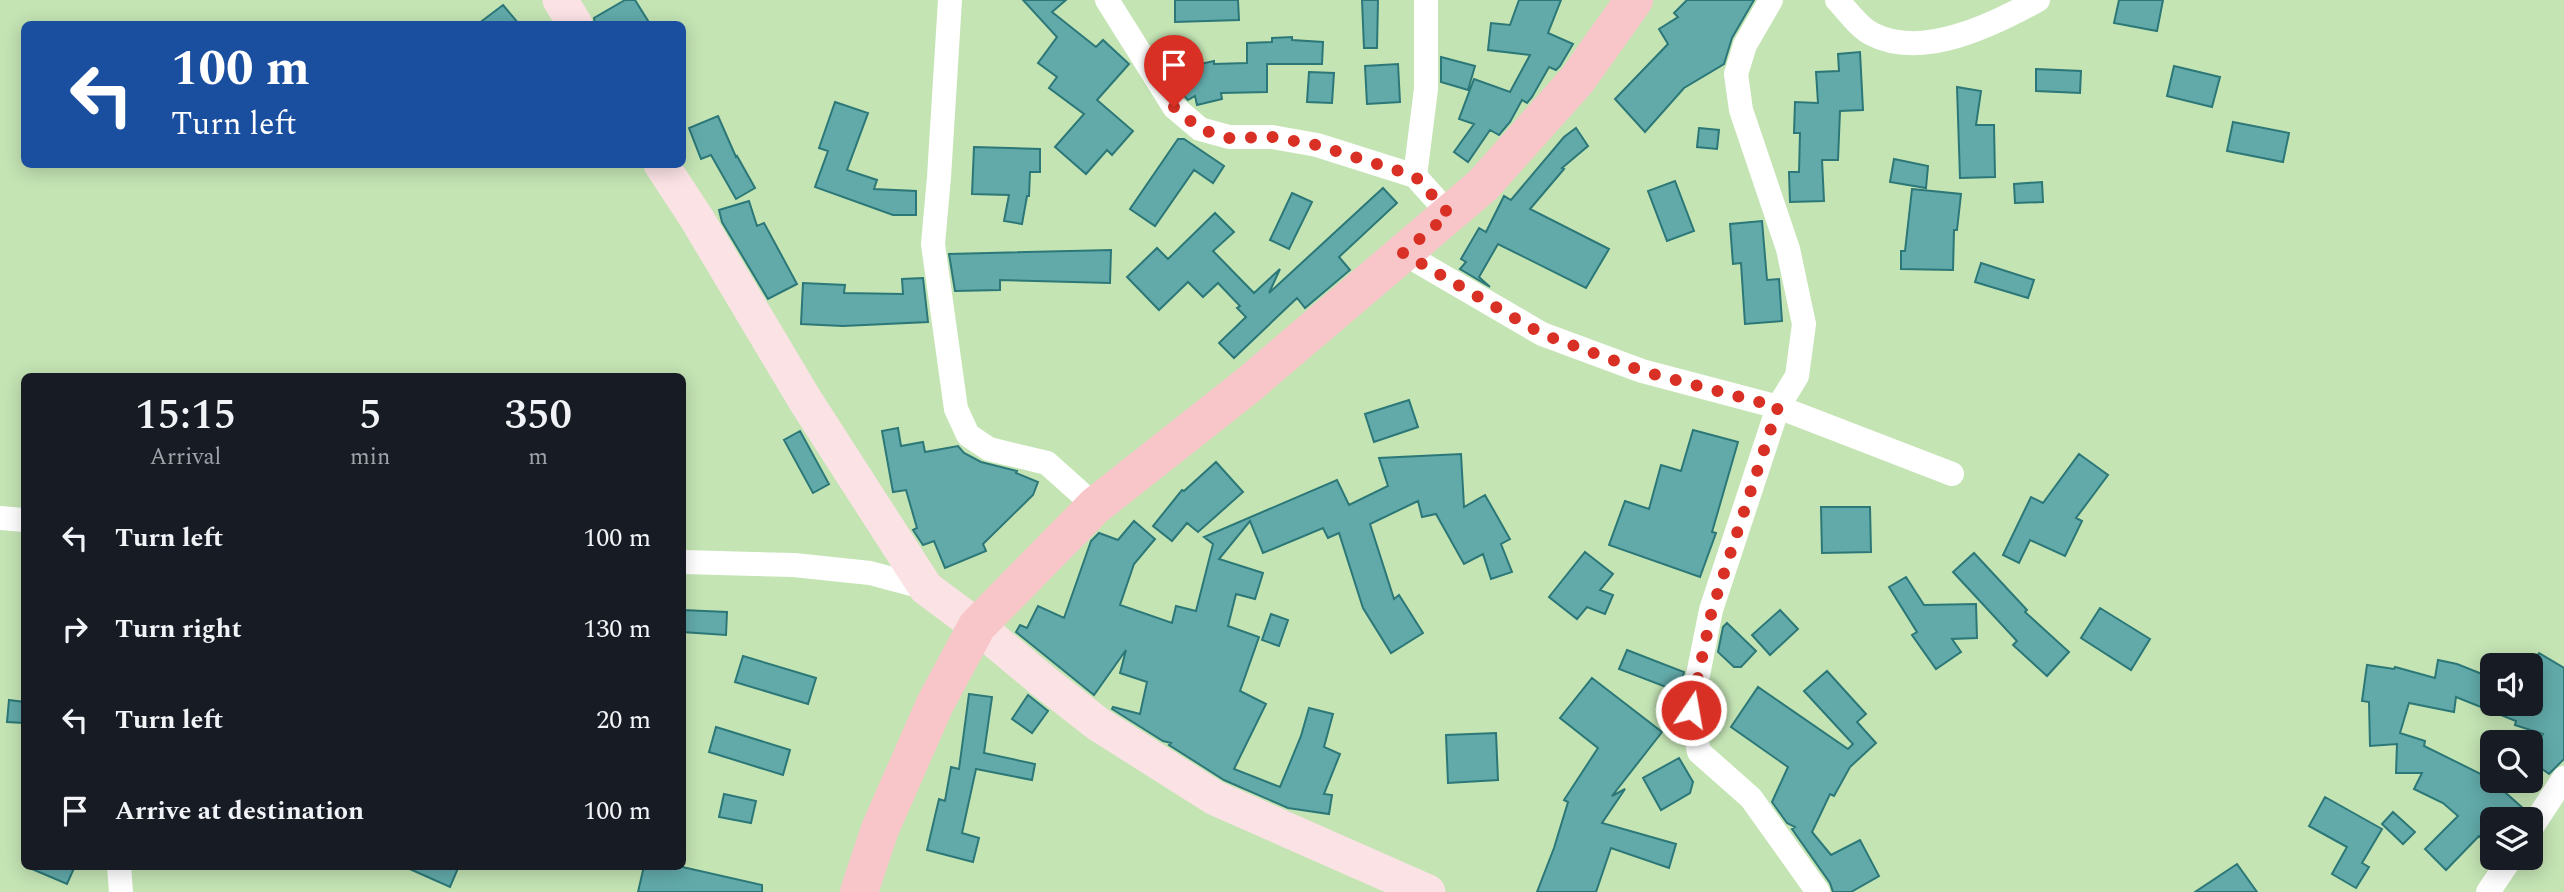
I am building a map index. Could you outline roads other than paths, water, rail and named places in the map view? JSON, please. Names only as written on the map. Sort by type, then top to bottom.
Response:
[{"type":"main road","points":[[859,892],[880,829],[924,729],[977,626],[1095,506],[1247,386],[1483,185],[1577,80],[1634,0]]},
{"type":"street","points":[[560,0],[573,21]]},
{"type":"street","points":[[950,0],[933,244],[956,409],[968,435],[989,449],[1047,463],[1095,506]]},
{"type":"street","points":[[1107,0],[1174,107],[1200,129],[1229,138],[1272,137],[1317,145],[1415,176],[1449,214]]},
{"type":"street","points":[[1415,176],[1426,89],[1426,0]]},
{"type":"street","points":[[1771,0],[1745,45],[1736,74],[1741,110],[1788,249],[1804,324],[1797,376],[1778,407],[1712,610],[1691,710],[1699,752],[1751,798],[1818,892]]},
{"type":"street","points":[[1837,0],[1870,34],[1899,44],[1936,41],[1999,21],[2038,0]]},
{"type":"street","points":[[664,168],[812,411],[926,587],[1098,724],[1215,798],[1428,892]]},
{"type":"street","points":[[1403,253],[1542,334],[1642,371],[1778,407],[1952,474]]},
{"type":"street","points":[[0,518],[21,520]]},
{"type":"street","points":[[686,562],[794,565],[870,573],[926,587]]},
{"type":"street","points":[[2543,810],[2564,778]]},
{"type":"street","points":[[119,870],[121,892]]},
{"type":"street","points":[[2488,892],[2503,870]]}]
